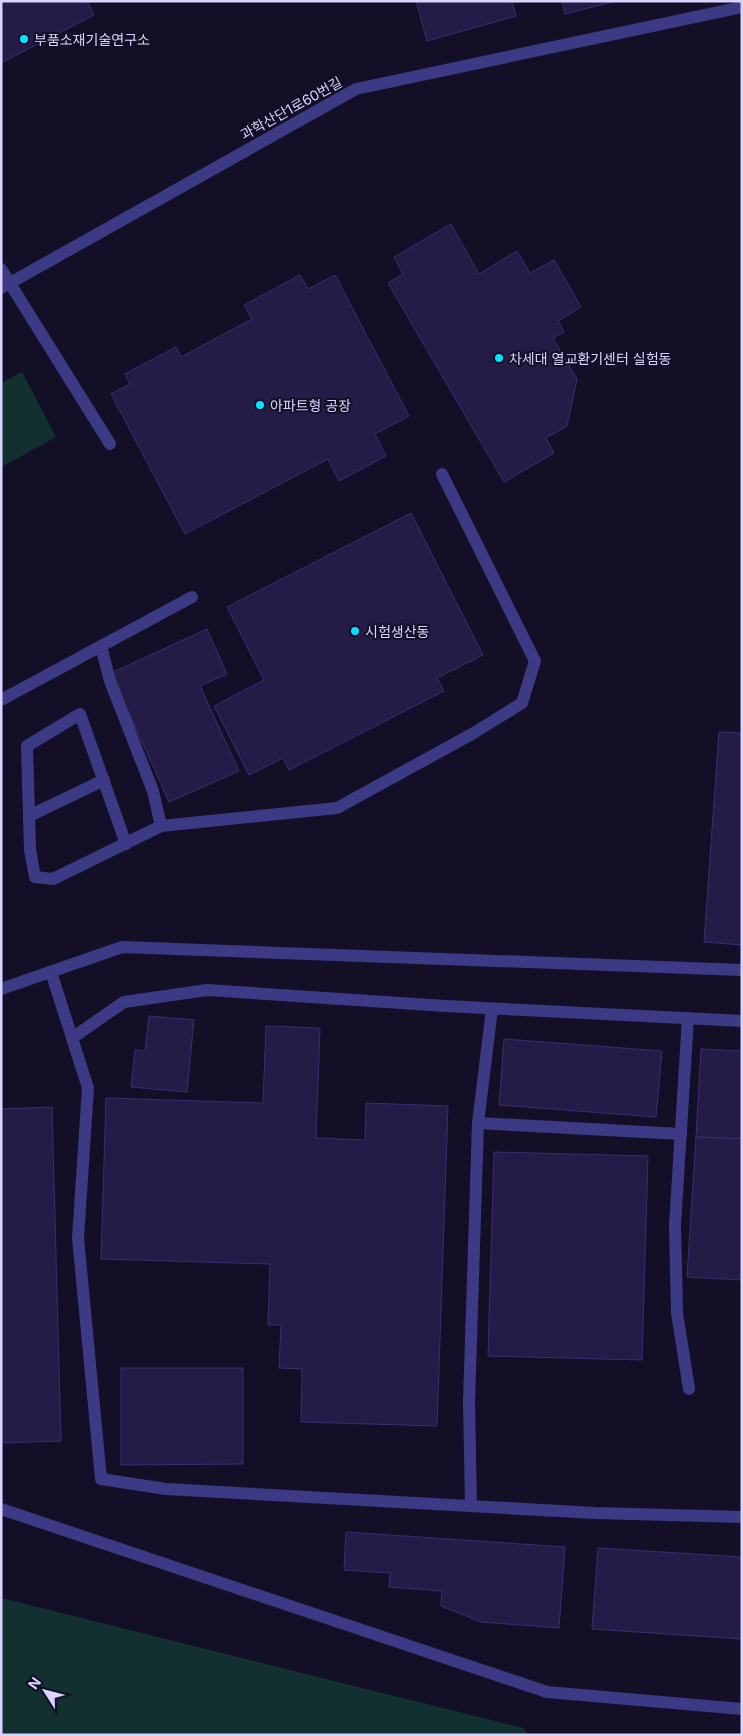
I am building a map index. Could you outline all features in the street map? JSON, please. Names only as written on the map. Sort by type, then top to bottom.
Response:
[{"type":"street","name":"과학산단1로60번길","points":[[1,288],[356,89],[742,7]]},
{"type":"street","points":[[1,269],[110,444]]},
{"type":"street","points":[[126,844],[80,714],[27,746],[30,850],[35,877],[54,879],[126,844],[161,826],[337,808],[472,734],[522,703],[535,661],[442,474]]},
{"type":"street","points":[[1,700],[192,597]]},
{"type":"street","points":[[101,646],[110,681],[153,791],[161,826]]},
{"type":"street","points":[[29,816],[104,780]]},
{"type":"street","points":[[1,989],[122,947],[742,970]]},
{"type":"street","points":[[50,972],[88,1088],[78,1238],[101,1480],[166,1490],[595,1514],[742,1517]]},
{"type":"street","points":[[72,1038],[124,1002],[207,990],[492,1009],[742,1021]]},
{"type":"street","points":[[471,1506],[469,1402],[478,1123],[492,1009]]},
{"type":"street","points":[[688,1018],[675,1225],[677,1313],[689,1389]]},
{"type":"street","points":[[478,1123],[681,1134]]},
{"type":"street","points":[[1,1509],[547,1692],[742,1709]]},
{"type":"green space","points":[[22,372],[56,437],[1,467],[1,383]]},
{"type":"green space","points":[[1,1598],[523,1728],[529,1735],[1,1735]]},
{"type":"building","name":"부품소재기술연구소","points":[[1,1],[87,1],[94,15],[1,63]]},
{"type":"building","points":[[416,1],[512,1],[516,16],[427,41]]},
{"type":"building","points":[[562,1],[616,1],[565,14]]},
{"type":"building","name":"차세대 열교환기센터 실험동","points":[[451,224],[479,274],[517,251],[530,273],[554,260],[581,307],[558,321],[564,332],[553,338],[577,379],[567,426],[546,438],[554,453],[504,482],[388,283],[403,274],[394,257]]},
{"type":"building","name":"아파트형 공장","points":[[300,275],[308,289],[335,275],[409,416],[375,434],[386,456],[339,481],[328,459],[185,534],[111,394],[130,384],[125,374],[176,347],[181,357],[252,319],[244,305]]},
{"type":"building","name":"시험생산동","points":[[411,513],[483,655],[437,678],[444,691],[289,770],[283,758],[249,775],[214,706],[264,680],[227,607]]},
{"type":"building","points":[[207,629],[227,674],[200,686],[239,771],[169,802],[111,673]]},
{"type":"building","points":[[719,732],[742,733],[742,945],[704,942]]},
{"type":"building","points":[[149,1016],[194,1020],[187,1092],[131,1087],[135,1050],[145,1051]]},
{"type":"building","points":[[266,1026],[320,1028],[316,1138],[365,1140],[366,1103],[448,1106],[437,1426],[301,1422],[302,1369],[279,1368],[281,1325],[268,1325],[270,1264],[101,1259],[106,1098],[263,1103]]},
{"type":"building","points":[[504,1039],[662,1051],[656,1117],[499,1105]]},
{"type":"building","points":[[701,1049],[742,1051],[742,1139],[696,1137]]},
{"type":"building","points":[[52,1107],[61,1441],[1,1443],[1,1109]]},
{"type":"building","points":[[696,1137],[742,1139],[742,1280],[687,1277]]},
{"type":"building","points":[[494,1152],[648,1156],[642,1360],[488,1356]]},
{"type":"building","points":[[121,1368],[243,1368],[243,1464],[121,1465]]},
{"type":"building","points":[[346,1532],[565,1547],[559,1628],[481,1622],[441,1606],[442,1591],[389,1587],[390,1573],[344,1570]]},
{"type":"building","points":[[598,1548],[742,1557],[742,1639],[592,1629]]},
{"type":"place","name":"부품소재기술연구소","points":[[24,39]]},
{"type":"place","name":"차세대 열교환기센터 실험동","points":[[499,358]]},
{"type":"place","name":"아파트형 공장","points":[[260,405]]},
{"type":"place","name":"시험생산동","points":[[355,631]]}]
